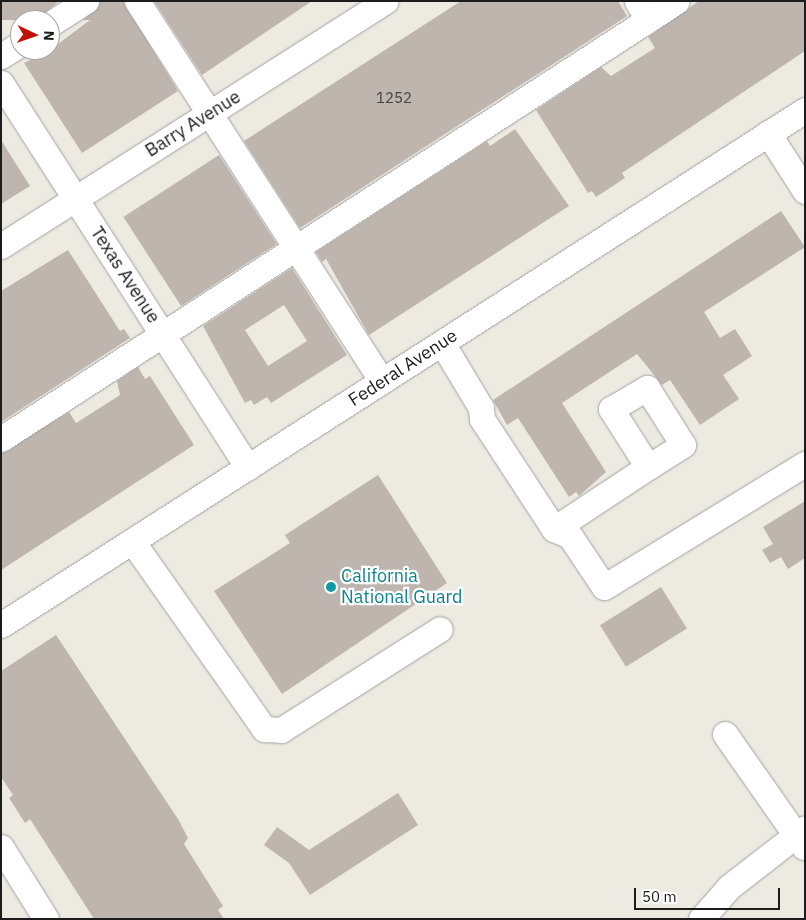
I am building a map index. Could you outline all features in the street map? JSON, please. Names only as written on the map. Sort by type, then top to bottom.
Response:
[{"type":"street","points":[[60,18],[86,1]]},
{"type":"street","points":[[137,1],[297,246],[382,381]]},
{"type":"street","name":"Barry Avenue","points":[[1,246],[385,1]]},
{"type":"street","points":[[1,439],[164,336],[643,10],[677,1]]},
{"type":"street","name":"Texas Avenue","points":[[1,83],[248,468]]},
{"type":"street","name":"Federal Avenue","points":[[1,625],[768,133],[803,115]]},
{"type":"street","points":[[768,133],[805,191]]},
{"type":"street","points":[[442,343],[481,408],[482,420],[554,529],[570,536],[604,587],[805,464]]},
{"type":"street","points":[[554,529],[648,467]]},
{"type":"street","points":[[132,541],[264,729],[281,730],[440,629]]},
{"type":"street","points":[[701,919],[729,887],[802,836],[725,734]]},
{"type":"street","points":[[1,847],[46,919]]},
{"type":"building","points":[[1,1],[59,1],[49,10],[10,10],[10,20],[1,20]]},
{"type":"building","points":[[100,1],[123,1],[178,91],[82,153],[24,63],[30,60],[60,60],[60,42],[90,20],[83,20]]},
{"type":"building","points":[[154,1],[312,1],[202,75]]},
{"type":"building","points":[[461,1],[618,1],[627,16],[300,228],[244,141]]},
{"type":"building","points":[[699,1],[805,1],[805,51],[622,173],[625,178],[596,197],[592,191],[588,193],[536,110],[601,67],[611,76],[655,48],[648,37]]},
{"type":"building","points":[[515,129],[569,206],[369,335],[326,259],[322,262],[316,252],[487,141],[490,146]]},
{"type":"building","points":[[1,140],[30,186],[1,204]]},
{"type":"building","points":[[219,155],[277,244],[181,306],[123,217]]},
{"type":"building","points":[[781,211],[805,247],[704,312],[720,338],[735,329],[752,356],[723,375],[739,399],[700,425],[670,380],[662,385],[637,354],[562,403],[606,472],[579,496],[576,492],[569,497],[518,418],[507,425],[493,400]]},
{"type":"building","points":[[68,250],[120,331],[124,329],[130,338],[1,422],[1,291]]},
{"type":"building","points":[[292,268],[347,355],[271,403],[267,397],[254,405],[251,400],[245,403],[203,326]],"holes":[[[284,305],[307,341],[268,366],[245,330]]]},
{"type":"building","points":[[138,367],[145,379],[150,376],[194,445],[1,570],[1,453],[69,412],[76,423],[120,395],[117,381]]},
{"type":"building","name":"California National Guard","points":[[378,475],[447,583],[282,694],[214,591],[290,543],[285,535]]},
{"type":"building","points":[[805,501],[805,558],[788,569],[781,557],[770,563],[762,550],[773,544],[763,527]]},
{"type":"building","points":[[661,587],[687,629],[626,667],[600,625]]},
{"type":"building","points":[[56,635],[178,819],[188,838],[184,844],[223,906],[218,910],[224,919],[94,919],[30,819],[25,823],[9,798],[13,795],[1,777],[1,671]]},
{"type":"building","points":[[398,793],[418,825],[310,895],[289,863],[264,845],[277,827],[309,850]]},
{"type":"place","name":"California National Guard","points":[[331,587]]}]
